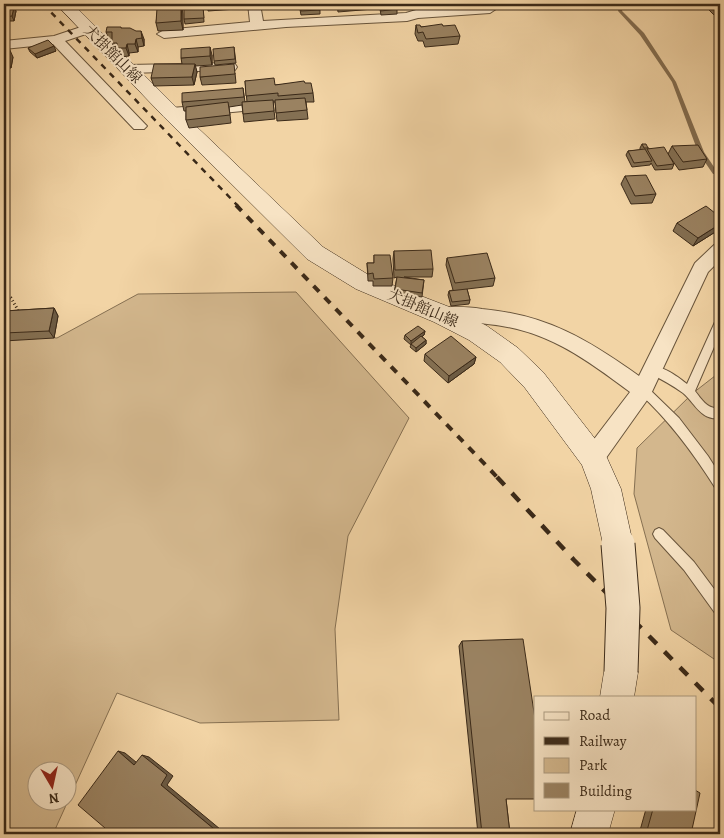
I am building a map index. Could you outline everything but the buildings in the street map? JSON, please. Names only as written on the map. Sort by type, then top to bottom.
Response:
[{"type":"main road","name":"犬掛館山線","points":[[64,4],[87,30],[128,68],[171,113],[315,253],[364,283],[442,315],[478,333],[509,355],[534,380],[593,458],[606,488],[623,578],[625,626],[619,685]]},
{"type":"main road","points":[[589,834],[596,810]]},
{"type":"street","points":[[254,4],[257,24]]},
{"type":"street","points":[[331,4],[336,19]]},
{"type":"street","points":[[164,34],[257,24],[407,17],[414,9],[490,9]]},
{"type":"street","points":[[4,45],[56,40],[87,30]]},
{"type":"street","points":[[56,40],[140,126]]},
{"type":"street","points":[[128,68],[230,66]]},
{"type":"street","points":[[171,113],[248,107]]},
{"type":"street","points":[[593,458],[643,390],[701,268],[720,250]]},
{"type":"street","points":[[442,315],[470,314],[515,320],[553,333],[579,345],[643,390]]},
{"type":"lane","points":[[689,392],[720,322]]},
{"type":"lane","points":[[653,370],[672,379],[689,392],[702,408],[714,414],[720,413]]},
{"type":"lane","points":[[643,390],[656,401],[679,428],[707,463],[720,485]]},
{"type":"lane","points":[[659,534],[689,566],[720,608]]},
{"type":"path","points":[[490,9],[619,6],[618,4]]},
{"type":"path","points":[[4,295],[11,298],[18,310]]},
{"type":"green space","points":[[296,292],[409,418],[348,536],[335,629],[339,720],[200,723],[117,693],[78,779],[78,760],[28,760],[28,810],[64,810],[53,834],[4,834],[4,334],[57,338],[138,294]]},
{"type":"green space","points":[[720,372],[720,665],[717,661],[671,630],[634,494],[637,448],[693,393]]},
{"type":"waterway","points":[[622,4],[620,11],[642,34],[674,82],[701,152],[715,173]]},
{"type":"railway","points":[[43,4],[238,206]]},
{"type":"railway","points":[[236,205],[498,478]]},
{"type":"railway","points":[[497,477],[574,560],[720,708]]}]
